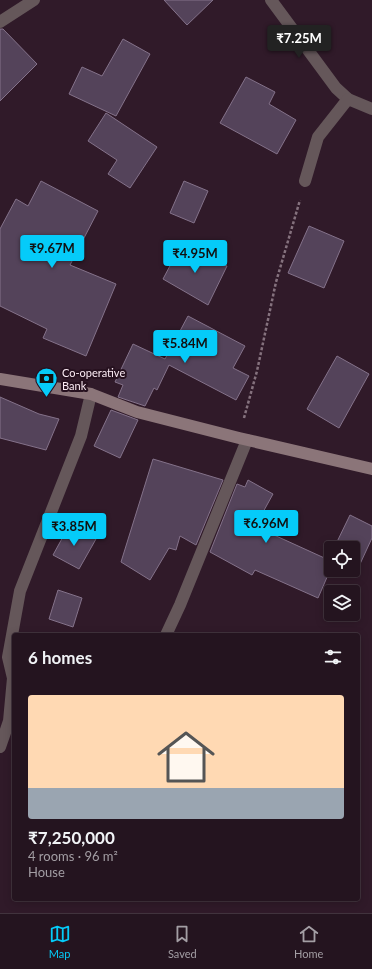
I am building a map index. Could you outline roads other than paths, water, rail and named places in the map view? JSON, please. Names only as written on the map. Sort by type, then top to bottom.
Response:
[{"type":"street","points":[[0,22],[34,0]]},
{"type":"street","points":[[271,0],[336,88],[348,99],[372,110]]},
{"type":"street","points":[[305,180],[318,137],[348,99]]},
{"type":"street","points":[[0,379],[91,394],[137,412],[243,439],[372,469]]},
{"type":"street","points":[[12,633],[20,591],[81,436],[91,394]]},
{"type":"street","points":[[167,633],[180,605],[243,439]]},
{"type":"street","points":[[12,635],[8,657],[12,674]]},
{"type":"street","points":[[0,747],[9,721],[12,689]]},
{"type":"place","name":"Co-operative Bank","points":[[47,398]]}]
